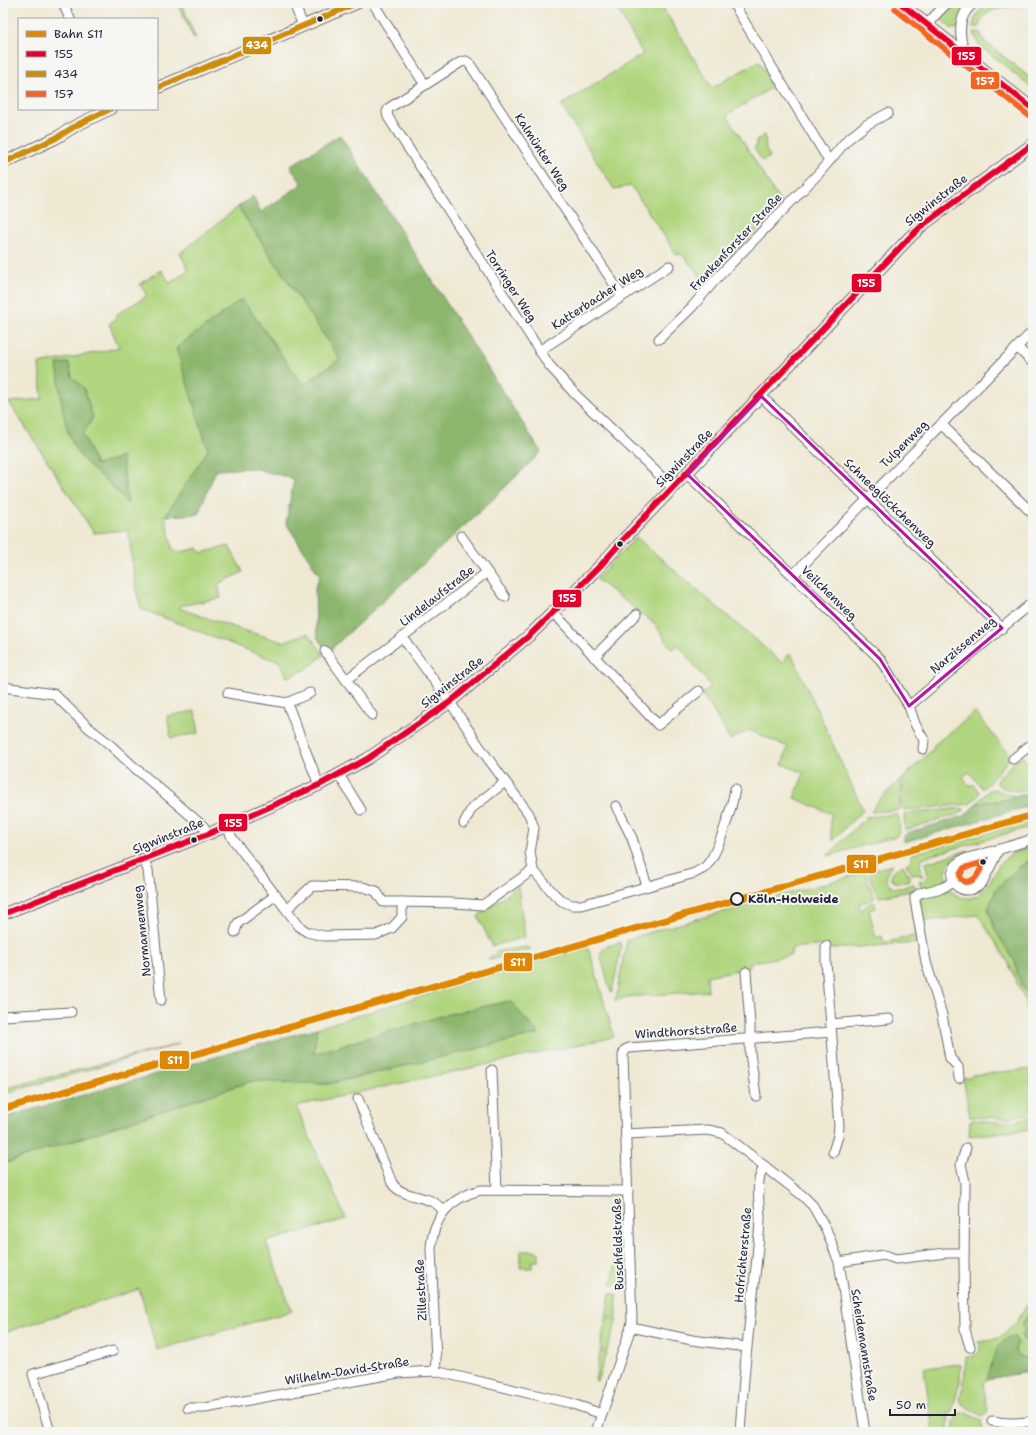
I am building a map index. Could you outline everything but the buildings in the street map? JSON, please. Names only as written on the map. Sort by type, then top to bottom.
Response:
[{"type":"street","points":[[63,3],[70,18]]},
{"type":"street","points":[[294,3],[303,26]]},
{"type":"street","points":[[158,88],[357,3]]},
{"type":"street","points":[[373,3],[425,85]]},
{"type":"street","points":[[733,3],[829,161]]},
{"type":"street","points":[[900,3],[1033,109]]},
{"type":"street","points":[[927,24],[947,3]]},
{"type":"street","points":[[966,56],[962,44],[960,25],[964,15],[974,3]]},
{"type":"street","name":"Kalmünter Weg","points":[[425,85],[461,62],[466,61],[469,63],[622,296]]},
{"type":"street","name":"Torringer Weg","points":[[425,85],[389,108],[387,112],[388,117],[539,351],[558,376],[673,488]]},
{"type":"street","points":[[3,163],[56,138],[77,125],[108,110]]},
{"type":"street","name":"Frankenforster Straße","points":[[659,339],[819,173],[847,140],[857,131],[888,113]]},
{"type":"street","name":"Sigwinstraße","points":[[3,914],[208,834],[319,785],[339,775],[392,743],[450,702],[531,634],[601,565],[914,233],[1033,144]]},
{"type":"street","name":"Katterbacher Weg","points":[[539,351],[669,266]]},
{"type":"street","name":"Tulpenweg","points":[[793,575],[1033,331]]},
{"type":"street","points":[[1017,347],[1033,363]]},
{"type":"street","name":"Schneeglöckchenweg","points":[[761,396],[1002,628]]},
{"type":"street","points":[[941,424],[1033,514]]},
{"type":"street","name":"Veilchenweg","points":[[687,474],[880,659],[909,706],[915,724],[924,740],[923,749]]},
{"type":"street","name":"Lindelaufstraße","points":[[461,536],[505,598]]},
{"type":"street","name":"Lindelaufstraße","points":[[346,680],[403,638],[486,573]]},
{"type":"street","name":"Narzissenweg","points":[[909,706],[1033,602]]},
{"type":"street","points":[[553,612],[658,725],[699,691]]},
{"type":"street","points":[[594,657],[637,614]]},
{"type":"street","name":"Lindelaufstraße","points":[[403,638],[529,814],[534,828],[530,852],[534,870]]},
{"type":"street","points":[[324,651],[372,715]]},
{"type":"street","points":[[3,686],[54,694],[79,719],[204,827],[208,834]]},
{"type":"street","points":[[228,693],[287,703],[310,694]]},
{"type":"street","points":[[287,703],[319,785]]},
{"type":"street","points":[[1013,759],[1033,744]]},
{"type":"street","points":[[339,775],[361,810]]},
{"type":"street","points":[[464,823],[472,808],[506,782]]},
{"type":"street","points":[[287,909],[312,886],[363,886],[376,891],[383,902],[454,902],[483,905],[534,870],[554,894],[562,901],[572,905],[581,905],[695,873],[705,868],[713,854],[728,818],[735,789]]},
{"type":"street","points":[[616,806],[632,838],[647,886]]},
{"type":"street","points":[[227,826],[232,838],[300,926],[308,932],[324,936],[376,935],[392,928],[402,917],[402,902]]},
{"type":"street","points":[[999,849],[982,883],[978,887],[971,890],[960,889],[954,882],[953,871],[959,862],[999,849],[1033,839]]},
{"type":"street","name":"Normannenweg","points":[[144,860],[148,870],[161,1000]]},
{"type":"street","points":[[954,882],[942,888],[920,893],[915,897],[915,900],[926,962],[942,1015],[950,1058],[958,1067],[959,1078]]},
{"type":"street","points":[[235,932],[238,923],[276,895]]},
{"type":"street","points":[[826,946],[839,1126],[838,1136],[833,1152]]},
{"type":"street","name":"Windthorststraße","points":[[746,972],[750,1053],[756,1096]]},
{"type":"street","points":[[3,1016],[71,1012]]},
{"type":"street","name":"Windthorststraße","points":[[625,1050],[628,1048],[750,1038],[889,1020]]},
{"type":"street","name":"Buschfeldstraße","points":[[596,1432],[632,1320],[623,1055],[625,1050]]},
{"type":"street","points":[[492,1070],[497,1190]]},
{"type":"street","points":[[358,1100],[395,1188],[400,1191],[430,1200],[444,1211]]},
{"type":"street","name":"Scheidemannstraße","points":[[626,1134],[715,1130],[722,1133],[804,1196],[813,1206],[826,1229],[839,1262],[865,1432]]},
{"type":"street","points":[[966,1148],[961,1164],[965,1182],[965,1330],[970,1347]]},
{"type":"street","name":"Hofrichterstraße","points":[[740,1432],[746,1347],[758,1258],[760,1178],[765,1166]]},
{"type":"street","name":"Zillestraße","points":[[435,1371],[436,1360],[431,1238],[434,1228],[444,1211],[452,1203],[461,1197],[481,1190],[628,1191]]},
{"type":"street","points":[[839,1262],[884,1255],[896,1259],[944,1253],[964,1253]]},
{"type":"street","points":[[631,1327],[692,1340],[746,1347]]},
{"type":"street","points":[[50,1432],[33,1374],[113,1351]]},
{"type":"street","name":"Wilhelm-David-Straße","points":[[188,1408],[205,1408],[398,1373],[435,1371],[570,1403],[602,1414]]},
{"type":"street","points":[[992,1421],[1007,1424],[1020,1424],[1033,1421]]},
{"type":"highlighted area","points":[[761,396],[1002,628],[909,706],[880,659],[687,474]]},
{"type":"green space","points":[[181,3],[196,38],[194,39],[178,4]]},
{"type":"green space","points":[[614,3],[660,3],[712,88],[759,61],[774,86],[727,115],[782,205],[713,275],[700,276],[682,254],[677,255],[631,186],[614,189],[561,105],[643,54]]},
{"type":"green space","points":[[961,3],[969,3],[957,29],[951,28],[941,19],[947,12]]},
{"type":"green space","points":[[994,3],[1033,4],[993,10],[982,20],[979,27],[973,27],[975,18],[979,11],[982,8]]},
{"type":"green space","points":[[980,32],[984,41],[1033,80],[1033,89],[979,45],[974,33]]},
{"type":"green space","points":[[340,135],[541,452],[487,505],[328,652],[318,639],[316,629],[315,587],[320,576],[286,523],[294,479],[253,468],[216,470],[198,514],[165,516],[208,450],[176,348],[242,299],[303,385],[340,359],[238,207],[253,196],[261,212],[302,184],[290,166]]},
{"type":"green space","points":[[765,135],[766,150],[770,157],[762,161],[754,148],[756,146],[756,141]]},
{"type":"green space","points":[[238,207],[340,359],[303,386],[242,299],[208,450],[198,514],[165,516],[173,550],[181,552],[198,548],[201,553],[229,546],[243,572],[218,584],[221,598],[180,606],[181,609],[283,642],[308,633],[324,655],[305,670],[287,677],[280,661],[268,658],[141,609],[136,589],[128,530],[94,533],[9,402],[42,399],[39,364],[119,347],[109,324],[114,320],[117,314],[147,296],[140,284],[161,270],[170,283],[188,270],[180,253]]},
{"type":"green space","points":[[69,363],[72,377],[84,388],[93,418],[83,434],[96,465],[122,457],[128,504],[111,485],[82,459],[70,438],[62,407],[57,364]]},
{"type":"green space","points":[[636,537],[781,662],[791,653],[863,810],[832,841],[830,819],[832,814],[794,798],[804,773],[782,764],[788,747],[749,730],[730,740],[702,694],[711,686],[678,645],[672,650],[655,624],[596,579]]},
{"type":"green space","points":[[195,711],[199,733],[171,738],[167,716]]},
{"type":"green space","points":[[975,712],[1011,757],[984,788],[982,788],[969,772],[963,777],[970,786],[973,784],[980,793],[970,804],[904,810],[901,807],[904,777],[933,749],[934,745]]},
{"type":"green space","points":[[1022,756],[1033,770],[1033,788],[1016,791],[999,786],[996,781]]},
{"type":"green space","points":[[902,778],[899,810],[871,812],[877,802]]},
{"type":"green space","points":[[994,789],[1016,796],[1000,801],[976,804],[989,790]]},
{"type":"green space","points":[[1033,793],[1033,805],[904,842],[904,836],[907,833],[964,816],[976,804],[1000,801]]},
{"type":"green space","points":[[963,808],[964,811],[959,814],[905,830],[905,814]]},
{"type":"green space","points":[[897,814],[900,825],[897,836],[827,856],[866,817]]},
{"type":"green space","points":[[1033,820],[1033,826],[922,858],[920,864],[923,876],[917,874],[913,875],[906,864],[911,861],[911,854]]},
{"type":"green space","points":[[1033,847],[1033,1046],[1025,1001],[1008,962],[978,915],[924,921],[920,904],[922,897],[950,889],[957,895],[965,898],[978,895],[1006,858],[1017,852]]},
{"type":"green space","points":[[968,850],[969,852],[958,856],[948,866],[946,870],[946,881],[941,885],[922,889],[919,882],[923,881],[927,877],[925,863]]},
{"type":"green space","points":[[1033,857],[1033,993],[1025,991],[1017,974],[1015,962],[995,930],[988,909],[996,889],[1018,868]]},
{"type":"green space","points":[[973,860],[971,866],[966,863]]},
{"type":"green space","points":[[966,863],[958,878],[963,880],[966,886],[958,880],[957,876],[959,869]]},
{"type":"green space","points":[[892,865],[889,868],[887,876],[890,886],[900,888],[914,884],[916,890],[879,897],[874,889],[869,871]]},
{"type":"green space","points":[[903,865],[910,877],[910,880],[897,883],[891,878],[892,872]]},
{"type":"green space","points":[[866,872],[875,898],[859,904],[860,911],[869,903],[874,902],[876,908],[869,910],[876,938],[882,936],[884,943],[916,935],[915,928],[918,943],[829,949],[828,945],[792,948],[791,955],[749,963],[749,968],[707,976],[708,991],[627,997],[615,1001],[620,984],[618,986],[627,940],[647,933]]},
{"type":"green space","points":[[518,886],[525,937],[492,946],[478,916]]},
{"type":"green space","points":[[621,942],[611,993],[600,954],[605,947]]},
{"type":"green space","points":[[527,947],[531,949],[489,960],[489,958],[498,951]]},
{"type":"green space","points":[[587,947],[591,956],[614,1037],[296,1106],[346,1219],[266,1242],[292,1311],[157,1350],[139,1289],[3,1333],[3,1164],[252,1081],[328,1084],[538,1034],[510,1001],[445,1015],[313,1054],[317,1028]]},
{"type":"green space","points":[[510,1001],[539,1034],[328,1084],[252,1081],[3,1164],[3,1118],[317,1028],[313,1054],[445,1015]]},
{"type":"green space","points":[[179,1044],[3,1094],[3,1089]]},
{"type":"green space","points":[[1030,1069],[1033,1112],[1009,1118],[970,1117],[963,1078],[971,1077],[972,1075]]},
{"type":"green space","points":[[1033,1115],[1033,1129],[969,1136],[970,1121],[972,1120],[1000,1122],[1015,1121]]},
{"type":"green space","points":[[620,1242],[623,1278],[616,1286],[611,1285]]},
{"type":"green space","points":[[521,1251],[536,1251],[539,1253],[539,1261],[532,1261],[532,1268],[520,1268]]},
{"type":"green space","points":[[610,1293],[616,1294],[617,1317],[606,1316]]},
{"type":"green space","points":[[1033,1295],[1033,1371],[987,1379],[983,1384],[988,1411],[983,1416],[962,1405],[960,1398],[964,1383],[966,1357],[976,1355],[978,1353],[980,1350],[980,1345],[978,1341],[1000,1338],[1016,1323]]},
{"type":"green space","points":[[1033,1301],[1033,1350],[1030,1341],[1023,1340],[1021,1335],[1025,1331],[1022,1324],[1029,1313]]},
{"type":"green space","points":[[606,1318],[617,1319],[607,1351],[600,1350]]},
{"type":"green space","points":[[1008,1337],[1015,1337],[1017,1343],[1015,1351],[1021,1357],[1027,1358],[1033,1366],[1033,1371],[987,1379],[997,1348]]},
{"type":"green space","points":[[600,1352],[607,1353],[597,1381],[595,1380]]},
{"type":"green space","points":[[961,1364],[960,1382],[951,1414],[949,1414],[948,1418],[948,1432],[933,1432],[924,1368]]},
{"type":"green space","points":[[966,1412],[981,1420],[983,1432],[953,1432],[955,1419],[959,1414]]},
{"type":"rail line","name":"S11","points":[[3,1109],[1033,815]]},
{"type":"transit line","name":"434","points":[[158,88],[357,3]]},
{"type":"transit line","name":"155","points":[[900,3],[1033,109]]},
{"type":"transit line","name":"157","points":[[895,9],[1028,115]]},
{"type":"transit line","name":"434","points":[[3,163],[56,138],[77,125],[108,110]]},
{"type":"transit line","name":"155","points":[[3,914],[208,834],[319,785],[367,759],[450,702],[531,634],[601,565],[910,237],[924,224],[1033,144]]},
{"type":"transit line","name":"157","points":[[984,862],[975,878],[969,882],[965,882],[961,879],[960,875],[964,868],[984,862]]},
{"type":"place","name":"Köln-Holweide","points":[[737,899]]}]
